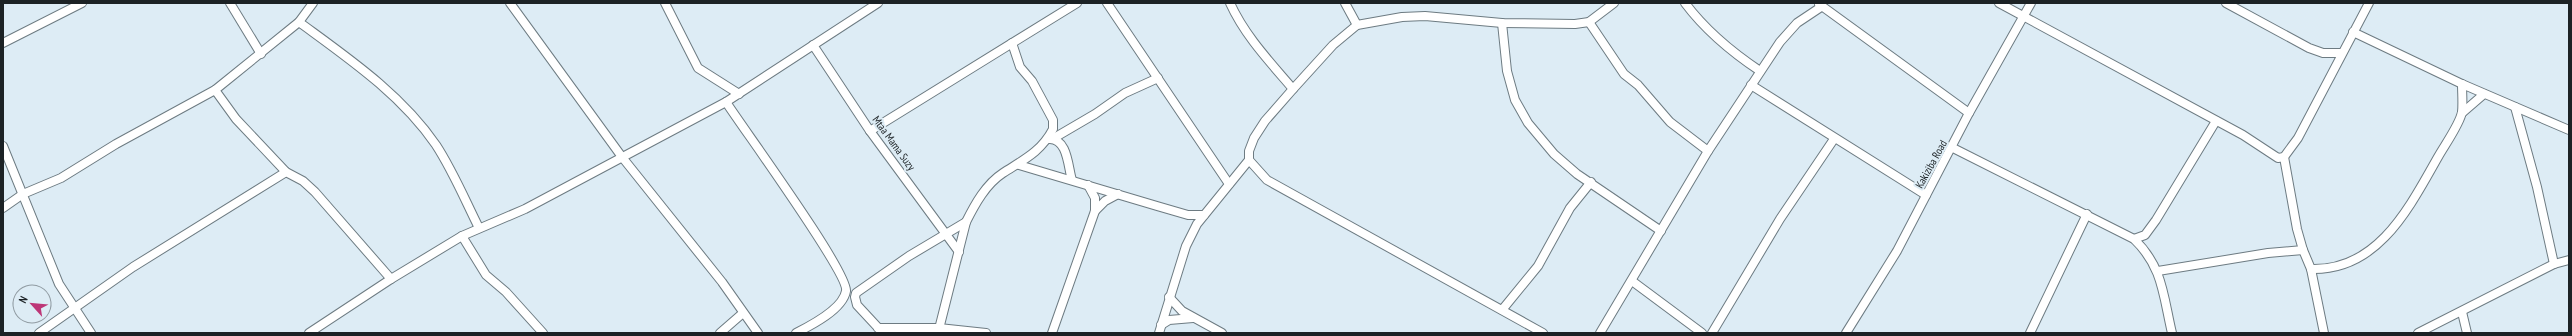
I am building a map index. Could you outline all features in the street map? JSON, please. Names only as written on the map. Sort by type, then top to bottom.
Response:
[{"type":"street","points":[[3,43],[71,6],[82,3]]},
{"type":"street","points":[[230,3],[261,54]]},
{"type":"street","points":[[3,208],[23,194],[61,178],[116,144],[215,90],[299,22],[314,3]]},
{"type":"street","points":[[510,3],[622,157],[722,282],[758,333]]},
{"type":"street","points":[[665,3],[698,68],[739,94]]},
{"type":"street","points":[[309,333],[391,279],[462,236],[525,209],[726,102],[878,3]]},
{"type":"street","points":[[870,131],[1077,3]]},
{"type":"street","points":[[1107,3],[1229,184]]},
{"type":"street","points":[[1230,3],[1237,18],[1265,58],[1293,89]]},
{"type":"street","points":[[1346,3],[1357,25]]},
{"type":"street","points":[[1543,333],[1267,180],[1256,171],[1249,160],[1248,151],[1265,121],[1334,45],[1357,25],[1402,17],[1425,16],[1502,23],[1575,24],[1589,22],[1614,3]]},
{"type":"street","points":[[1685,3],[1700,22],[1724,46],[1760,71]]},
{"type":"street","points":[[1999,3],[2023,17],[2067,38],[2243,135],[2272,155],[2284,157]]},
{"type":"street","name":"Kakiziba Road","points":[[1846,333],[1897,251],[1926,195],[1953,148],[1970,113],[2031,3]]},
{"type":"street","points":[[2226,3],[2309,48],[2323,54],[2341,54]]},
{"type":"street","points":[[2324,333],[2311,269],[2303,250],[2284,157],[2298,138],[2341,54],[2370,3]]},
{"type":"street","points":[[1600,333],[1708,151],[1760,71],[1780,42],[1797,23],[1820,5],[1970,113]]},
{"type":"street","points":[[299,22],[390,92],[414,117],[451,170],[479,228]]},
{"type":"street","points":[[1589,22],[1624,74],[1642,89],[1670,122],[1708,151]]},
{"type":"street","points":[[1502,23],[1507,71],[1515,100],[1525,117],[1554,154],[1661,231]]},
{"type":"street","points":[[2353,32],[2484,94],[2569,130]]},
{"type":"street","points":[[1012,42],[1020,67],[1036,86],[1053,120],[1051,138]]},
{"type":"street","name":"Mtaa Mama Suzy","points":[[813,45],[870,131],[946,232],[958,252]]},
{"type":"street","points":[[939,330],[966,222],[991,183],[1002,173],[1019,165],[1051,138],[1095,114],[1125,93],[1158,78]]},
{"type":"street","points":[[2462,84],[2462,113]]},
{"type":"street","points":[[1751,85],[1834,139],[1926,195]]},
{"type":"street","points":[[215,90],[236,119],[286,172],[303,181],[315,192],[391,279]]},
{"type":"street","points":[[2311,269],[2338,268],[2369,250],[2391,232],[2404,215],[2462,113],[2484,94]]},
{"type":"street","points":[[726,102],[828,253],[845,284],[843,299],[836,307],[796,333]]},
{"type":"street","points":[[2515,107],[2537,187],[2554,264]]},
{"type":"street","points":[[2134,239],[2145,235],[2156,220],[2216,121]]},
{"type":"street","points":[[1051,138],[1060,142],[1069,160],[1072,180]]},
{"type":"street","points":[[1712,333],[1780,219],[1834,139]]},
{"type":"street","points":[[3,146],[59,284],[74,310],[91,333]]},
{"type":"street","points":[[1953,148],[2134,239],[2149,254],[2158,271],[2172,333]]},
{"type":"street","points":[[1160,329],[1186,246],[1204,215],[1249,160]]},
{"type":"street","points":[[1019,165],[1188,215],[1204,215]]},
{"type":"street","points":[[39,333],[74,310],[133,267],[286,172]]},
{"type":"street","points":[[1502,310],[1538,266],[1570,208],[1591,182]]},
{"type":"street","points":[[1052,333],[1095,211],[1095,198],[1088,185]]},
{"type":"street","points":[[1095,211],[1105,201],[1118,194]]},
{"type":"street","points":[[2030,333],[2086,214]]},
{"type":"street","points":[[966,222],[946,232],[856,293],[855,296],[857,305],[881,330],[939,330],[986,333]]},
{"type":"street","points":[[462,236],[486,275],[506,292],[543,333]]},
{"type":"street","points":[[2158,271],[2268,253],[2303,250]]},
{"type":"street","points":[[2418,333],[2554,264],[2569,260]]},
{"type":"street","points":[[1632,281],[1702,333]]},
{"type":"street","points":[[1169,297],[1182,311],[1222,333]]},
{"type":"street","points":[[2462,312],[2468,333]]},
{"type":"street","points":[[720,333],[743,313]]},
{"type":"street","points":[[1160,329],[1169,320],[1193,318]]}]
